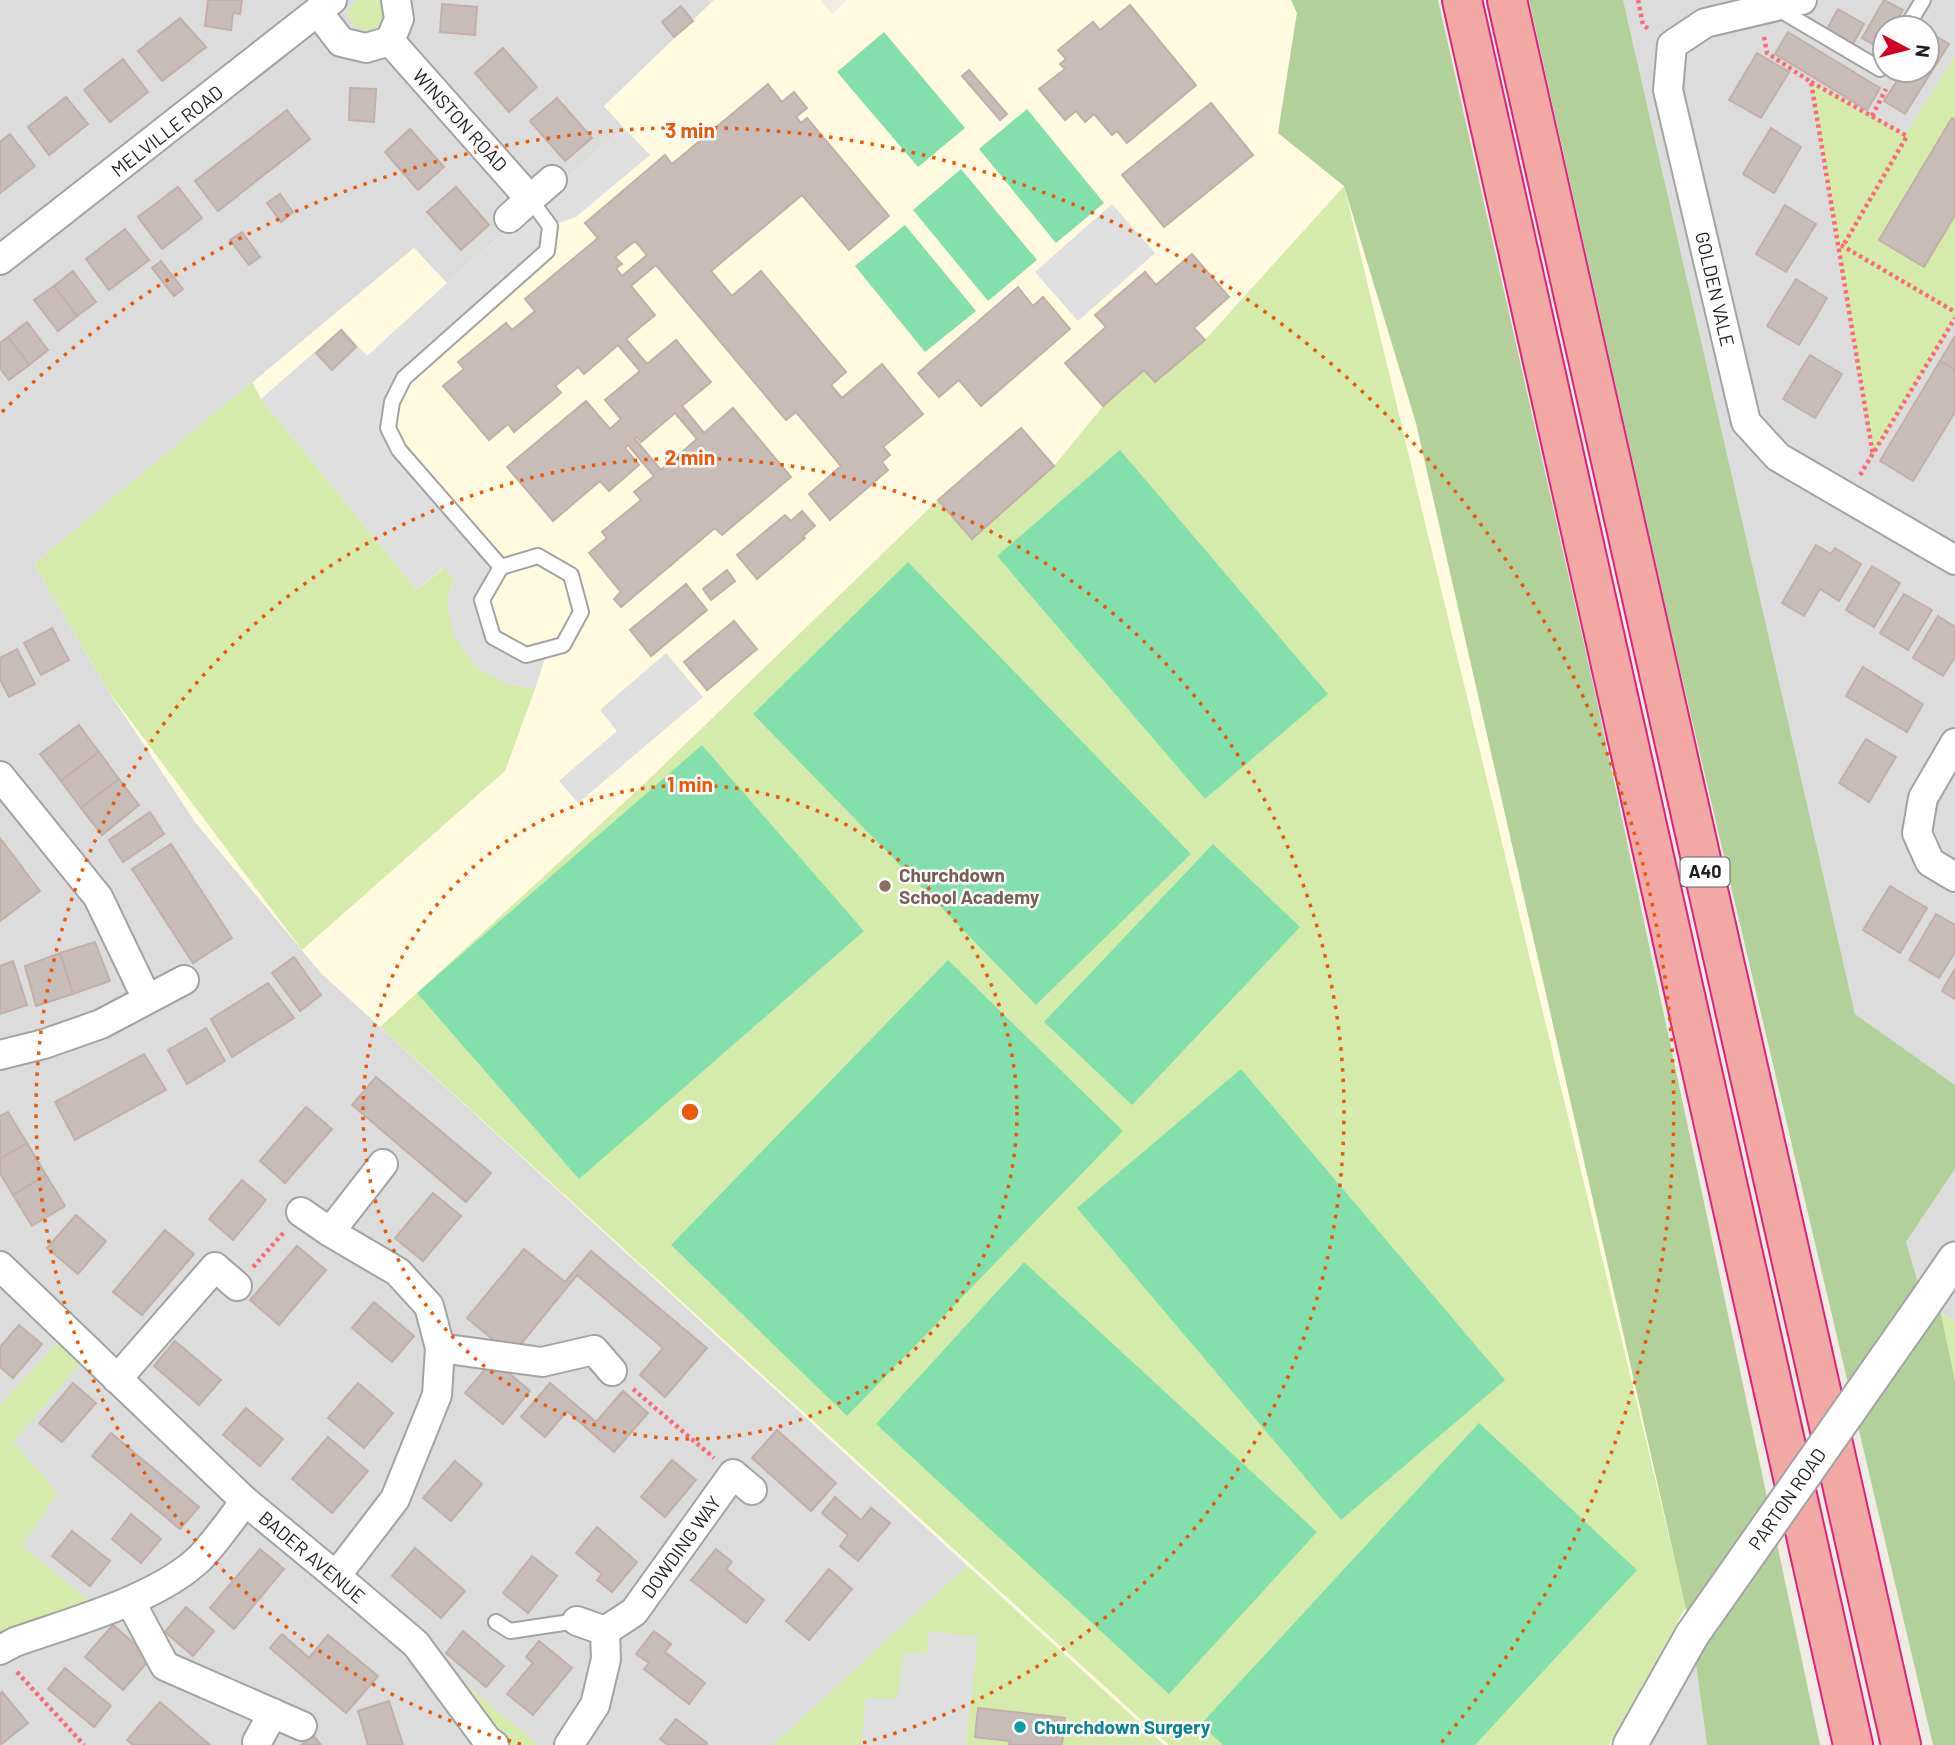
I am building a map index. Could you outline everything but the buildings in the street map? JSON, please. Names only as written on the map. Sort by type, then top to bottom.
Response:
[{"type":"highway","name":"A40","points":[[1462,0],[1853,1745]]},
{"type":"highway","name":"A40","points":[[1507,0],[1901,1745]]},
{"type":"street","points":[[325,6],[341,42],[366,48],[390,41],[399,19],[396,0]]},
{"type":"street","name":"GOLDEN VALE","points":[[1802,0],[1705,23],[1672,45],[1668,90],[1746,422],[1778,457],[1955,561]]},
{"type":"street","name":"MELVILLE ROAD","points":[[0,260],[325,6]]},
{"type":"street","name":"WINSTON ROAD","points":[[390,41],[530,199]]},
{"type":"street","points":[[509,218],[552,180]]},
{"type":"street","points":[[1955,743],[1923,798],[1917,833],[1930,862],[1955,877]]},
{"type":"street","points":[[0,776],[99,897],[147,999]]},
{"type":"street","points":[[0,1055],[44,1044],[101,1024],[184,980]]},
{"type":"street","points":[[330,1232],[383,1164]]},
{"type":"street","points":[[301,1212],[398,1272],[429,1306],[440,1348],[437,1395],[395,1499],[336,1576]]},
{"type":"street","name":"PARTON ROAD","points":[[1630,1745],[1692,1635],[1955,1259]]},
{"type":"street","name":"BADER AVENUE","points":[[0,1266],[245,1502],[416,1644],[486,1740],[494,1745]]},
{"type":"street","points":[[117,1379],[215,1267],[237,1286]]},
{"type":"street","points":[[440,1348],[542,1362],[589,1339],[612,1371]]},
{"type":"street","name":"DOWDING WAY","points":[[605,1631],[634,1612],[742,1482]]},
{"type":"street","points":[[5,1657],[15,1642],[130,1601],[178,1576],[202,1556],[245,1502]]},
{"type":"street","points":[[130,1601],[165,1666],[302,1726]]},
{"type":"street","points":[[569,1745],[595,1705],[606,1659],[605,1631],[577,1621]]},
{"type":"street","points":[[257,1742],[273,1713]]},
{"type":"lane","points":[[1767,8],[1871,60]]},
{"type":"lane","points":[[501,567],[399,450],[388,428],[391,402],[404,378],[547,251],[550,226],[530,199]]},
{"type":"lane","points":[[537,556],[571,575],[581,612],[563,645],[526,655],[493,637],[482,600],[501,567],[537,556]]},
{"type":"lane","points":[[496,1622],[510,1631],[577,1621]]},
{"type":"path","points":[[1767,8],[1767,52],[1811,82],[1907,136],[1840,244]]},
{"type":"path","points":[[1811,82],[1840,244],[1872,455]]},
{"type":"path","points":[[1872,116],[1886,88],[1885,84]]},
{"type":"path","points":[[1840,244],[1955,312]]},
{"type":"path","points":[[1847,497],[1955,318]]},
{"type":"path","points":[[237,1286],[301,1212]]},
{"type":"path","points":[[612,1371],[742,1482]]},
{"type":"path","points":[[5,1657],[84,1745]]},
{"type":"shaded area","points":[[0,0],[714,0],[604,106],[624,128],[447,283],[414,248],[34,564],[109,692],[195,822],[321,973],[967,1566],[773,1745],[0,1745]]},
{"type":"shaded area","name":"Churchdown School Academy","points":[[714,0],[820,0],[832,14],[847,0],[1291,0],[1297,12],[1278,132],[1344,186],[1416,423],[1692,1635],[1630,1745],[1164,1745],[321,973],[195,822],[109,692],[34,564],[414,248],[447,283],[624,128],[604,106]]},
{"type":"shaded area","points":[[1623,0],[1955,0],[1955,1085],[1855,1014]]},
{"type":"shaded area","points":[[624,128],[650,155],[576,217],[550,226],[547,251],[404,378],[388,428],[501,567],[482,600],[493,637],[526,655],[548,649],[535,689],[504,683],[477,668],[454,637],[447,601],[454,578],[443,568],[417,590],[261,399],[342,328],[367,356]]},
{"type":"shaded area","points":[[1112,204],[1155,253],[1078,321],[1035,272]]},
{"type":"shaded area","points":[[666,653],[703,697],[578,803],[559,781],[617,731],[600,710]]},
{"type":"shaded area","points":[[1955,1169],[1955,1321],[1924,1304],[1906,1242]]},
{"type":"shaded area","points":[[929,1631],[978,1637],[966,1745],[861,1745],[866,1698],[897,1699],[904,1653],[927,1654]]},
{"type":"shaded area","points":[[1692,1635],[1707,1745],[1630,1745]]},
{"type":"green space","points":[[358,0],[383,0],[386,10],[380,25],[366,30],[354,25],[346,12]]},
{"type":"green space","points":[[1291,0],[1438,0],[1596,697],[1820,1745],[1707,1745],[1692,1635],[1416,423],[1344,186],[1278,133],[1297,13]]},
{"type":"green space","points":[[1529,0],[1623,0],[1855,1014],[1955,1085],[1955,1169],[1906,1242],[1924,1303],[1941,1314],[1955,1381],[1955,1745],[1933,1745],[1672,635]]},
{"type":"green space","points":[[884,32],[965,128],[918,167],[837,72]]},
{"type":"green space","points":[[1955,56],[1955,318],[1873,455],[1811,82],[1905,135],[1937,84],[1941,84],[1941,78]]},
{"type":"green space","points":[[1027,109],[1104,203],[1056,243],[979,149]]},
{"type":"green space","points":[[961,169],[1037,260],[988,301],[913,210]]},
{"type":"green space","name":"Churchdown School Academy","points":[[1344,186],[1686,1607],[1609,1745],[1169,1745],[380,1027],[642,786],[938,500],[972,538],[1054,466],[1103,406],[1144,370],[1156,382],[1205,340]]},
{"type":"green space","points":[[905,225],[976,311],[925,352],[855,266]]},
{"type":"green space","points":[[252,382],[261,399],[417,590],[444,568],[454,578],[447,601],[504,683],[535,689],[505,771],[302,950],[109,692],[34,564]]},
{"type":"green space","points":[[1120,450],[1328,694],[1205,799],[997,556]]},
{"type":"green space","points":[[908,562],[1191,854],[1036,1005],[753,714]]},
{"type":"green space","points":[[702,745],[864,931],[579,1179],[417,993]]},
{"type":"green space","points":[[1213,844],[1300,927],[1132,1105],[1044,1022]]},
{"type":"green space","points":[[948,960],[1123,1131],[847,1416],[671,1245]]},
{"type":"green space","points":[[1241,1069],[1505,1380],[1341,1520],[1077,1208]]},
{"type":"green space","points":[[1024,1262],[1317,1532],[1169,1694],[876,1424]]},
{"type":"green space","points":[[1941,1314],[1955,1321],[1955,1381]]},
{"type":"green space","points":[[68,1331],[90,1352],[13,1442],[58,1493],[22,1546],[102,1611],[0,1650],[0,1405]]},
{"type":"green space","points":[[1479,1423],[1637,1570],[1475,1745],[1223,1745],[1201,1724]]},
{"type":"green space","points":[[967,1566],[1164,1745],[773,1745]]},
{"type":"green space","points":[[416,1644],[539,1745],[494,1745]]},
{"type":"place","name":"Churchdown School Academy","points":[[885,886]]},
{"type":"place","name":"Churchdown Surgery","points":[[1020,1727]]}]
